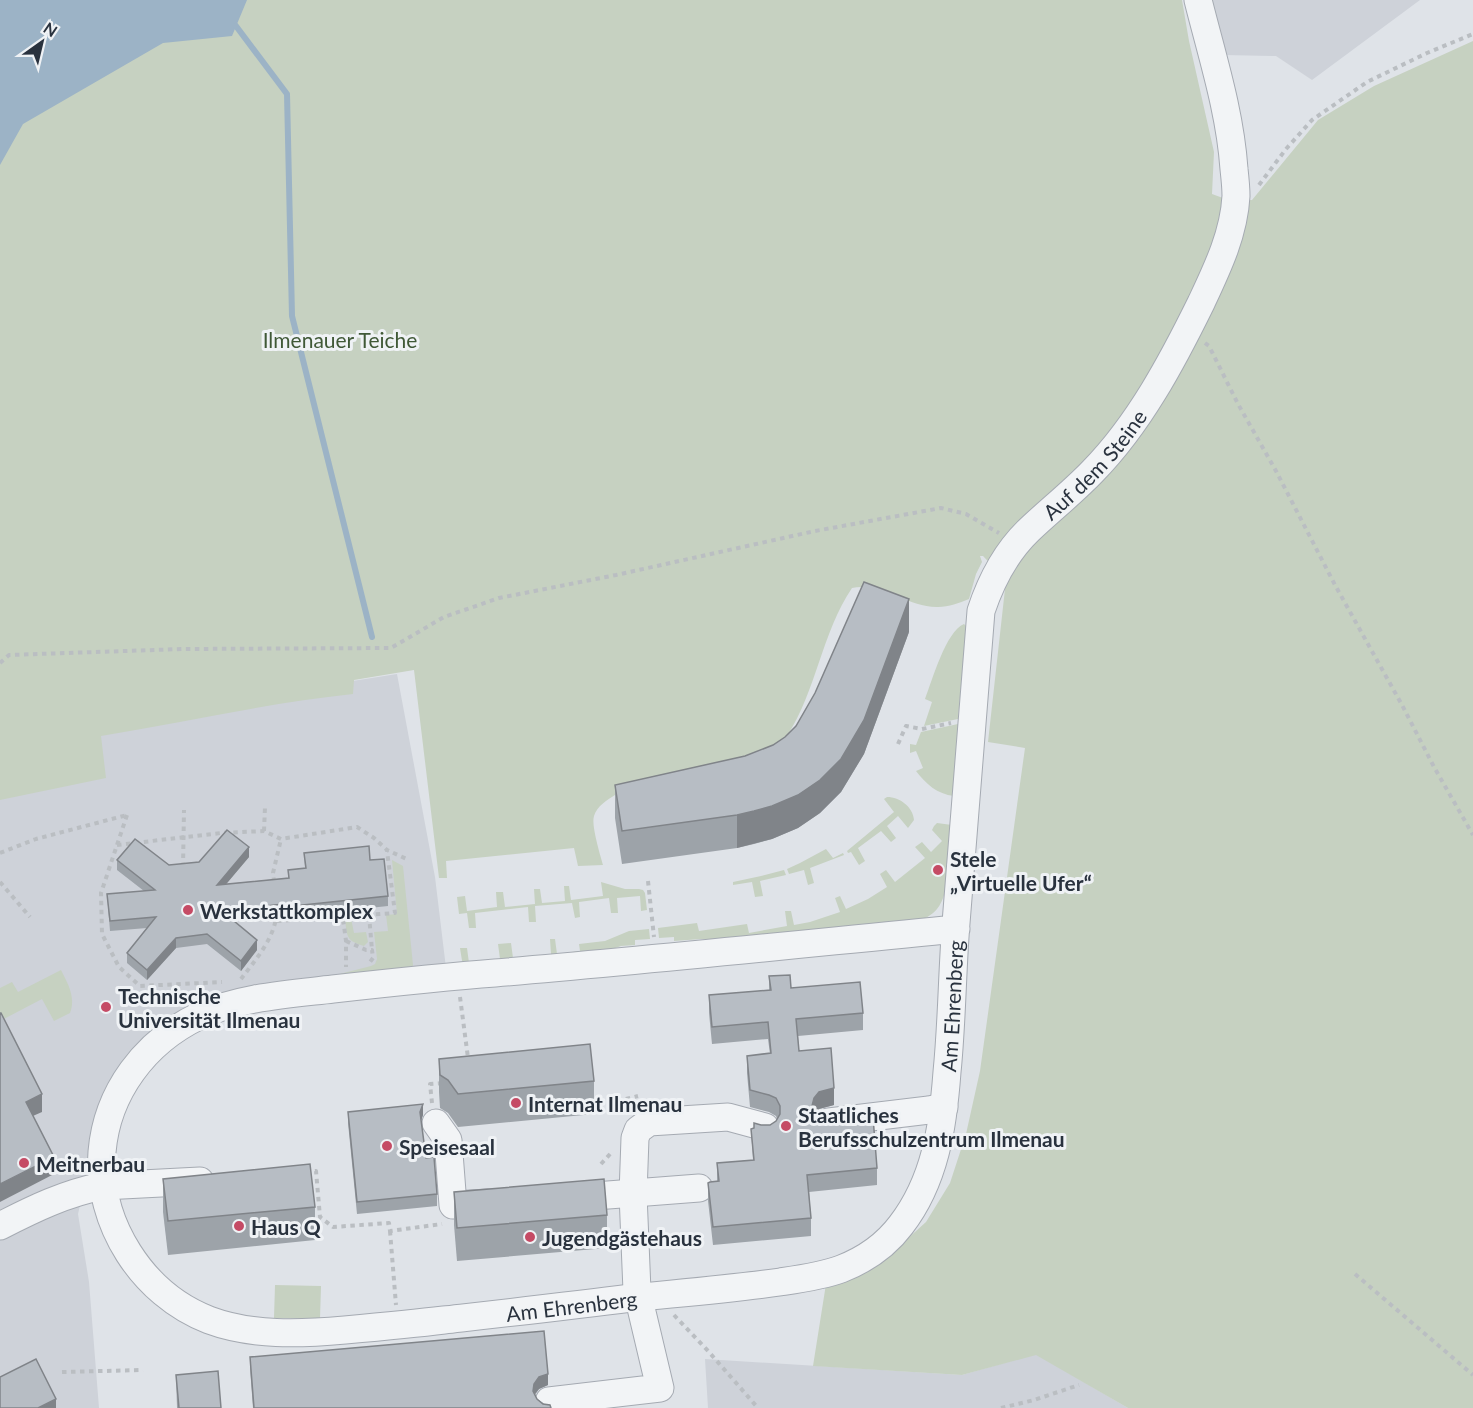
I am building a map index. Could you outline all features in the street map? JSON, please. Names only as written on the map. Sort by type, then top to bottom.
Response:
[{"type":"street","name":"Auf dem Steine","points":[[956,929],[981,611],[987,591],[994,576],[1028,531],[1095,470],[1142,409],[1189,327],[1230,235],[1236,196],[1229,125],[1198,0]]},
{"type":"street","name":"Am Ehrenberg","points":[[956,929],[944,1107],[941,1132],[933,1163],[917,1203],[896,1232],[868,1256],[838,1270],[738,1288],[299,1334],[241,1329],[207,1319],[183,1307],[162,1292],[137,1266],[111,1220],[103,1186],[102,1155],[106,1128],[114,1101],[129,1075],[147,1053],[194,1018],[221,1007],[304,992],[956,929]]},
{"type":"street","points":[[828,1122],[944,1107]]},
{"type":"street","points":[[434,1113],[448,1140],[453,1205],[511,1202]]},
{"type":"street","points":[[549,1401],[660,1388],[633,1194],[635,1138],[638,1130],[649,1122],[728,1117],[765,1127]]},
{"type":"street","points":[[0,1226],[34,1208],[75,1192],[103,1186],[223,1179]]},
{"type":"street","points":[[546,1199],[699,1188]]},
{"type":"path","points":[[1236,196],[1250,194],[1312,120],[1367,82],[1473,34]]},
{"type":"path","points":[[1189,327],[1209,346],[1335,585],[1473,835]]},
{"type":"path","points":[[0,663],[9,656],[20,655],[183,649],[391,648],[444,617],[499,598],[815,531],[940,508],[966,514],[1004,536]]},
{"type":"path","points":[[898,744],[906,726],[922,729],[960,721]]},
{"type":"path","points":[[264,831],[265,807]]},
{"type":"path","points":[[183,874],[184,810]]},
{"type":"path","points":[[0,854],[36,839],[127,815],[101,893],[102,934],[119,967],[140,986],[228,981]]},
{"type":"path","points":[[117,845],[221,833],[264,831],[281,839],[357,827],[387,850],[409,860]]},
{"type":"path","points":[[275,884],[273,873],[281,839]]},
{"type":"path","points":[[276,921],[394,913],[387,850]]},
{"type":"path","points":[[648,881],[653,929]]},
{"type":"path","points":[[0,882],[30,917]]},
{"type":"path","points":[[239,981],[263,951],[276,921],[277,903]]},
{"type":"path","points":[[342,911],[346,967],[354,966]]},
{"type":"path","points":[[362,964],[370,962],[373,958],[369,915]]},
{"type":"path","points":[[345,941],[366,950],[372,950]]},
{"type":"path","points":[[457,976],[469,1068]]},
{"type":"path","points":[[434,1113],[430,1084],[451,1082]]},
{"type":"path","points":[[305,1173],[316,1170],[320,1217],[333,1227],[389,1221],[398,1325]]},
{"type":"path","points":[[390,1231],[447,1223],[453,1205]]},
{"type":"path","points":[[1354,1274],[1473,1375]]},
{"type":"path","points":[[647,1297],[758,1408]]},
{"type":"path","points":[[62,1372],[143,1370]]},
{"type":"path","points":[[1001,1408],[1078,1385]]},
{"type":"shaded area","points":[[1210,0],[1420,0],[1312,80],[1276,56],[1224,55]]},
{"type":"shaded area","name":"Technische Universität Ilmenau","points":[[0,615],[20,733],[397,674],[435,877],[446,968],[181,1016],[104,1102],[78,1214],[89,1282],[99,1408],[0,1408]]},
{"type":"shaded area","points":[[1036,1354],[1128,1408],[708,1408],[705,1359],[962,1375]]},
{"type":"green space","name":"Ilmenauer Teiche","points":[[0,0],[1182,0],[1214,152],[1212,194],[1231,201],[1252,200],[1318,120],[1374,86],[1473,41],[1473,1408],[1128,1408],[1036,1355],[962,1375],[813,1366],[826,1284],[884,1260],[926,1222],[950,1183],[966,1134],[980,1071],[1025,748],[988,742],[1006,580],[983,556],[980,556],[982,562],[969,599],[950,606],[916,604],[874,589],[852,588],[833,624],[797,719],[772,754],[615,795],[597,809],[593,820],[603,865],[578,866],[574,848],[446,861],[447,878],[439,878],[414,670],[354,680],[353,694],[258,708],[101,736],[106,778],[0,800]]},
{"type":"green space","points":[[964,624],[966,631],[958,719],[924,726],[932,702],[925,699],[936,669],[951,636],[957,628]]},
{"type":"green space","points":[[958,724],[954,796],[937,791],[920,776],[916,771],[923,768],[916,751],[910,753],[910,744],[916,745],[921,732]]},
{"type":"green space","points":[[887,797],[905,804],[914,820],[908,828],[898,816],[887,826],[896,838],[891,842],[881,831],[858,848],[865,861],[859,865],[851,852],[847,851],[894,812],[884,799]]},
{"type":"green space","points":[[937,823],[952,825],[945,892],[937,909],[917,922],[755,941],[701,939],[674,941],[674,937],[659,938],[658,928],[697,923],[699,931],[747,924],[749,933],[787,926],[785,911],[791,911],[794,925],[840,912],[835,898],[840,896],[846,909],[887,887],[880,874],[886,870],[895,882],[925,858],[915,847],[922,842],[931,852],[942,841],[932,830]]},
{"type":"green space","points":[[826,849],[833,858],[843,853],[844,855],[810,868],[814,883],[808,885],[804,870],[789,874],[787,869]]},
{"type":"green space","points":[[392,860],[403,866],[412,971],[316,980],[375,964],[377,959],[374,932],[388,931],[386,915],[397,914]]},
{"type":"green space","points":[[784,870],[786,875],[760,881],[763,896],[755,897],[752,882],[733,885],[733,882]]},
{"type":"green space","points":[[601,882],[625,889],[643,890],[647,910],[641,911],[640,896],[617,898],[618,913],[611,913],[609,898],[579,902],[580,917],[575,918],[572,903],[535,906],[536,922],[529,922],[528,907],[475,913],[476,928],[469,928],[467,913],[459,914],[457,897],[465,896],[467,911],[497,907],[496,892],[503,892],[505,907],[535,904],[534,889],[540,889],[542,903],[565,901],[564,886],[569,886],[571,900],[603,896]]},
{"type":"green space","points":[[351,918],[354,933],[366,932],[368,942],[364,946],[348,937],[345,919]]},
{"type":"green space","points":[[649,929],[650,939],[635,940],[635,945],[621,946],[586,958],[463,967],[460,948],[467,948],[469,963],[500,959],[498,944],[511,943],[513,958],[551,954],[550,939],[555,939],[557,954],[580,951],[579,944],[605,941],[629,931]]},
{"type":"green space","points":[[61,970],[72,996],[70,1013],[54,1021],[42,999],[0,1021],[0,988],[12,982],[18,992]]},
{"type":"green space","points":[[275,1285],[321,1286],[320,1319],[274,1318]]},
{"type":"water","points":[[0,0],[247,0],[232,36],[163,43],[23,124],[0,165]]},
{"type":"building","points":[[864,582],[909,599],[864,720],[841,759],[820,780],[798,795],[772,806],[737,815],[622,831],[615,785],[745,756],[773,745],[796,726],[815,693]]},
{"type":"building","points":[[227,830],[249,847],[217,885],[289,878],[288,870],[306,868],[304,853],[369,846],[370,860],[384,859],[388,896],[222,911],[257,940],[241,961],[207,934],[176,938],[147,970],[127,953],[156,917],[110,921],[107,894],[155,890],[117,860],[135,839],[169,865],[199,862]]},
{"type":"building","name":"Staatliches Berufsschulzentrum Ilmenau","points":[[790,975],[791,988],[860,982],[863,1013],[796,1019],[799,1051],[831,1048],[834,1088],[819,1092],[814,1098],[812,1106],[815,1114],[821,1119],[829,1120],[873,1117],[877,1168],[807,1175],[811,1218],[713,1227],[708,1183],[719,1181],[717,1163],[754,1160],[751,1129],[754,1128],[754,1123],[770,1125],[776,1121],[780,1114],[780,1106],[776,1098],[750,1090],[747,1056],[771,1053],[768,1022],[712,1027],[709,995],[771,990],[769,976]]},
{"type":"building","points":[[0,1013],[42,1094],[26,1102],[54,1157],[0,1184]]},
{"type":"building","points":[[590,1044],[594,1081],[458,1094],[448,1080],[440,1075],[439,1059]]},
{"type":"building","name":"Speisesaal","points":[[423,1104],[420,1112],[426,1158],[434,1157],[437,1194],[357,1202],[348,1112]]},
{"type":"building","points":[[310,1164],[315,1207],[168,1221],[163,1179]]},
{"type":"building","points":[[604,1179],[607,1215],[457,1228],[454,1192]]},
{"type":"building","points":[[544,1331],[548,1374],[539,1377],[534,1384],[533,1391],[537,1399],[543,1404],[550,1405],[551,1408],[254,1408],[250,1357]]},
{"type":"building","points":[[36,1359],[56,1399],[38,1408],[0,1408],[0,1377]]},
{"type":"building","points":[[218,1371],[221,1408],[179,1408],[176,1375]]},
{"type":"waterway","points":[[236,26],[287,94],[292,316],[372,637]]},
{"type":"place","name":"Stele „Virtuelle Ufer“","points":[[938,870]]},
{"type":"place","name":"Werkstattkomplex","points":[[188,910]]},
{"type":"place","name":"Technische Universität Ilmenau","points":[[106,1007]]},
{"type":"place","name":"Internat Ilmenau","points":[[516,1103]]},
{"type":"place","name":"Staatliches Berufsschulzentrum Ilmenau","points":[[786,1126]]},
{"type":"place","name":"Speisesaal","points":[[387,1146]]},
{"type":"place","name":"Meitnerbau","points":[[24,1163]]},
{"type":"place","name":"Haus Q","points":[[239,1226]]},
{"type":"place","name":"Jugendgästehaus","points":[[530,1237]]}]
